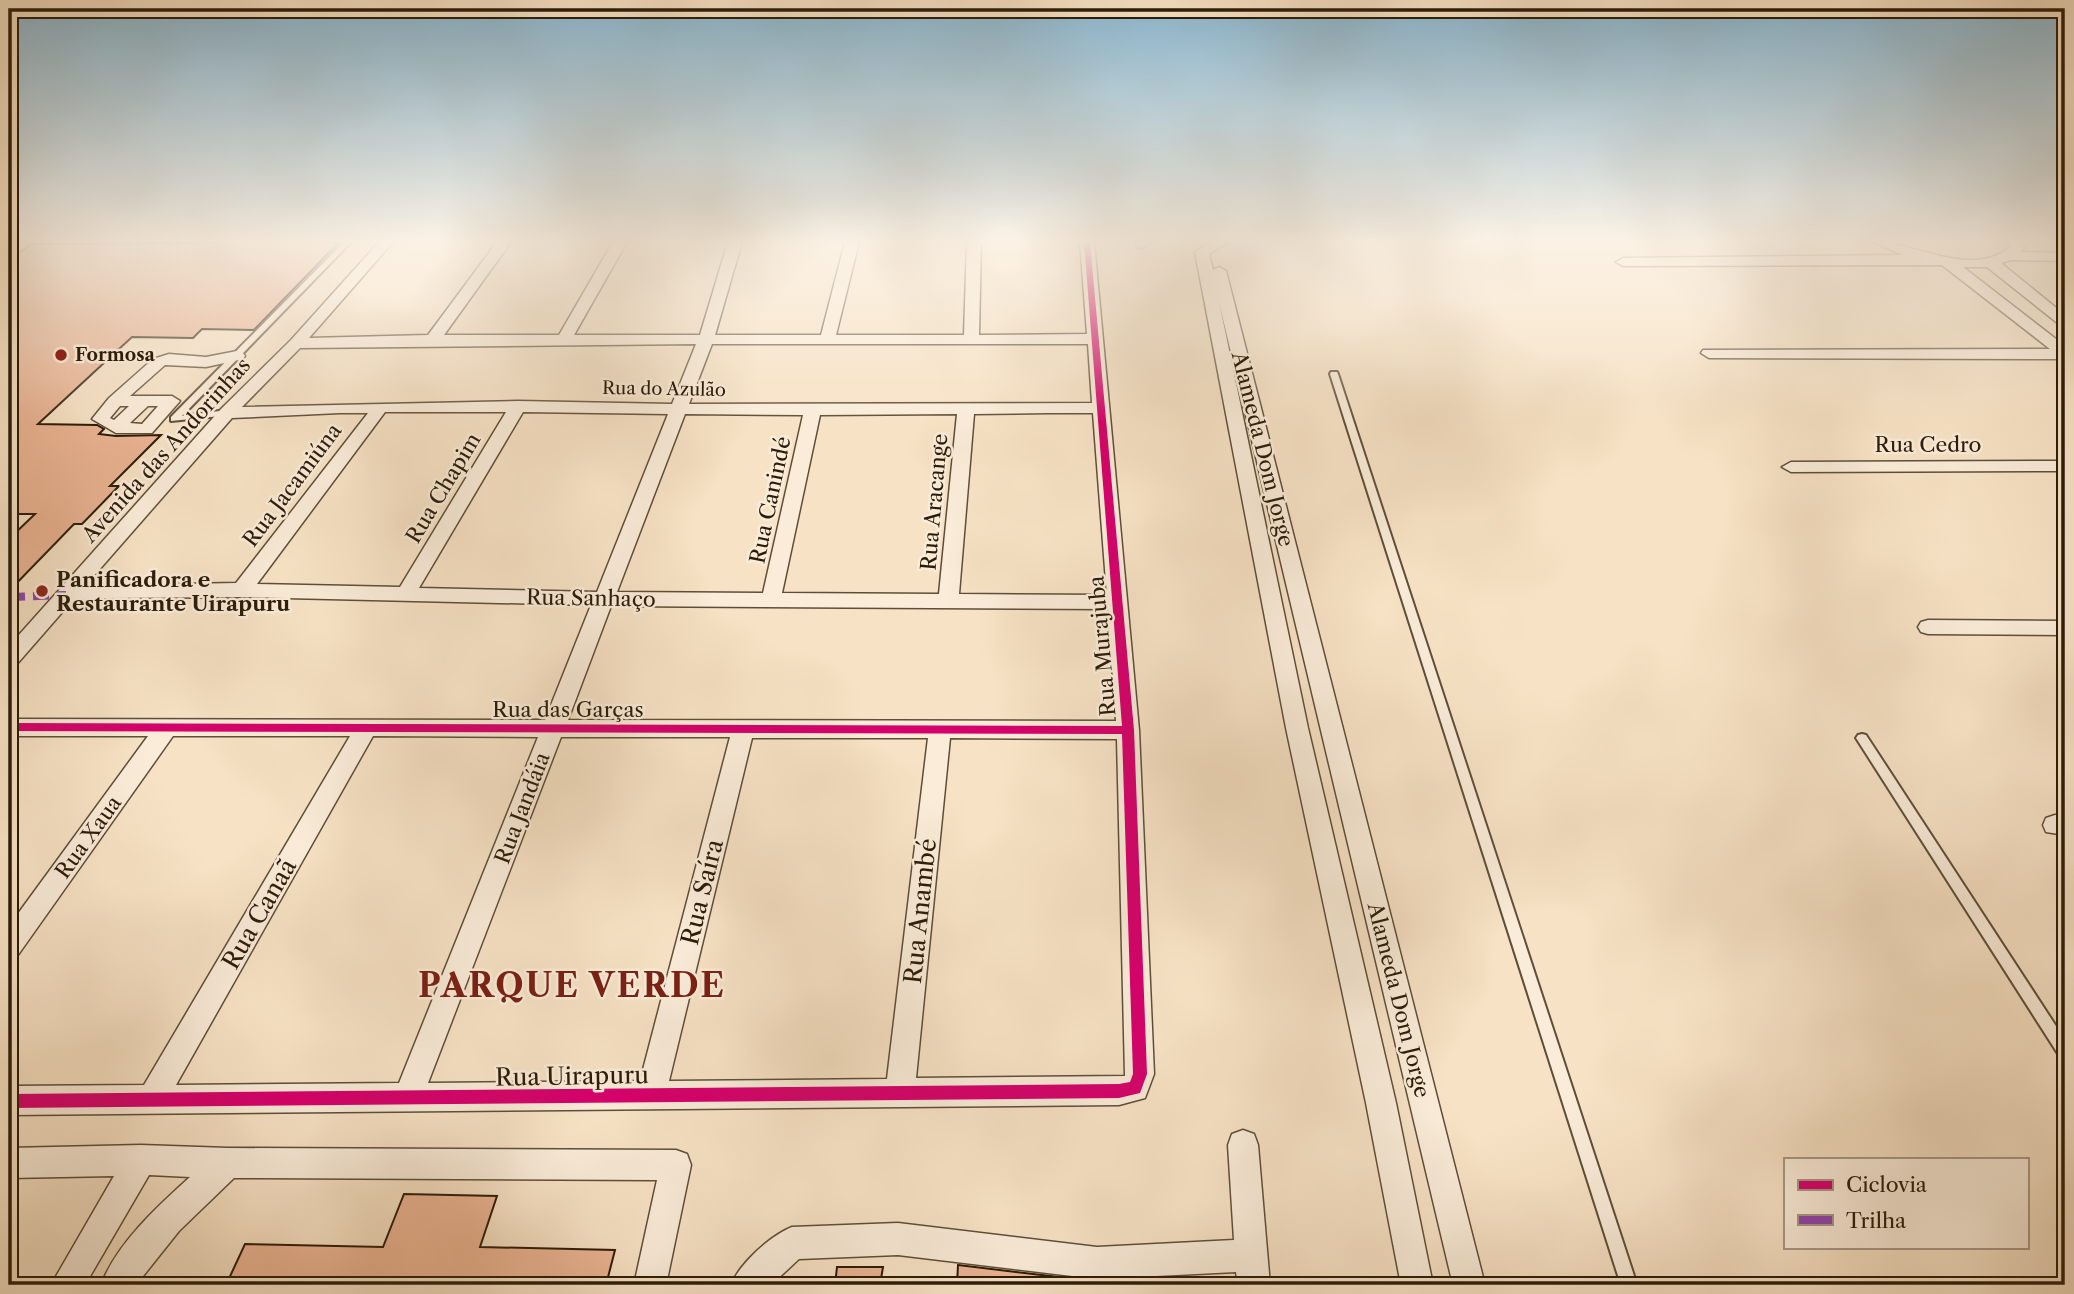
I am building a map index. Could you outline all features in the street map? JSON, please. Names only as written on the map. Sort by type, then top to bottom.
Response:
[{"type":"street","name":"Avenida das Andorinhas","points":[[9,659],[227,413],[332,302]]},
{"type":"street","points":[[433,340],[460,302]]},
{"type":"street","points":[[565,339],[586,302]]},
{"type":"street","name":"Rua Jandáia","points":[[408,1098],[706,339],[717,302]]},
{"type":"street","points":[[828,338],[837,302]]},
{"type":"street","points":[[971,339],[972,302]]},
{"type":"street","name":"Rua Murajuba","points":[[1092,302],[1128,730],[1140,1074],[1135,1088]]},
{"type":"street","name":"Alameda Dom Jorge","points":[[1212,302],[1297,729],[1381,1103],[1417,1285]]},
{"type":"street","name":"Alameda Dom Jorge","points":[[1227,302],[1469,1285]]},
{"type":"street","points":[[1995,302],[2065,354]]},
{"type":"street","points":[[2040,302],[2065,323]]},
{"type":"street","points":[[296,343],[565,339],[1095,339]]},
{"type":"street","points":[[1709,354],[2065,354]]},
{"type":"street","points":[[115,401],[172,401],[146,429],[116,428],[100,419],[115,401],[159,362],[169,359],[206,362],[237,356]]},
{"type":"street","points":[[116,428],[144,401]]},
{"type":"street","name":"Rua do Azulão","points":[[227,413],[302,408],[518,406],[678,409],[1101,408]]},
{"type":"street","name":"Rua Chapim","points":[[407,593],[518,406]]},
{"type":"street","name":"Rua Aracange","points":[[948,601],[966,408]]},
{"type":"street","name":"Rua Jacamiúna","points":[[242,590],[379,409]]},
{"type":"street","name":"Rua Canindé","points":[[771,600],[813,409]]},
{"type":"street","points":[[157,418],[174,419]]},
{"type":"street","name":"Rua Cedro","points":[[1791,467],[2065,466]]},
{"type":"street","name":"Rua Sanhaço","points":[[66,595],[102,591],[242,590],[604,599],[1117,601]]},
{"type":"street","points":[[1928,627],[2065,628]]},
{"type":"street","name":"Rua das Garças","points":[[9,727],[1128,730]]},
{"type":"street","name":"Rua Xaua","points":[[9,947],[167,727]]},
{"type":"street","name":"Rua Canaã","points":[[151,1101],[366,728]]},
{"type":"street","name":"Rua Saíra","points":[[651,1096],[743,729]]},
{"type":"street","name":"Rua Anambé","points":[[900,1093],[940,729]]},
{"type":"street","name":"Rua Uirapuru","points":[[9,1101],[1119,1091],[1135,1088]]},
{"type":"street","points":[[747,1285],[792,1243],[898,1239],[1097,1263],[1253,1270],[1243,1146]]},
{"type":"street","points":[[9,1163],[141,1160],[228,1163],[676,1165],[650,1285]]},
{"type":"street","points":[[67,1285],[141,1160]]},
{"type":"street","points":[[117,1285],[128,1266],[166,1221],[228,1163]]},
{"type":"lane","points":[[174,419],[289,302]]},
{"type":"lane","points":[[1334,374],[1629,1285]]},
{"type":"lane","points":[[174,419],[227,413]]},
{"type":"lane","points":[[1862,738],[2065,1052]]},
{"type":"building","points":[[9,302],[281,302],[254,330],[202,329],[193,338],[132,337],[38,424],[97,425],[104,429],[99,434],[116,436],[161,435],[110,486],[119,486],[82,524],[74,524],[9,591],[9,539],[35,514],[9,514]]},
{"type":"building","points":[[404,1194],[497,1196],[480,1247],[615,1250],[606,1285],[226,1285],[245,1244],[383,1247]]},
{"type":"building","points":[[958,1265],[1075,1279],[1075,1285],[957,1285]]},
{"type":"building","points":[[837,1267],[883,1267],[880,1285],[835,1285]]},
{"type":"marked path","points":[[9,597],[66,595]]},
{"type":"cycle path","points":[[9,1101],[1119,1091],[1135,1088],[1140,1074],[1128,730],[1092,302]]},
{"type":"cycle path","points":[[9,727],[1128,730]]},
{"type":"place","name":"Formosa","points":[[61,355]]},
{"type":"place","name":"Panificadora e Restaurante Uirapuru","points":[[42,591]]},
{"type":"district","name":"PARQUE VERDE","points":[[572,985]]}]
